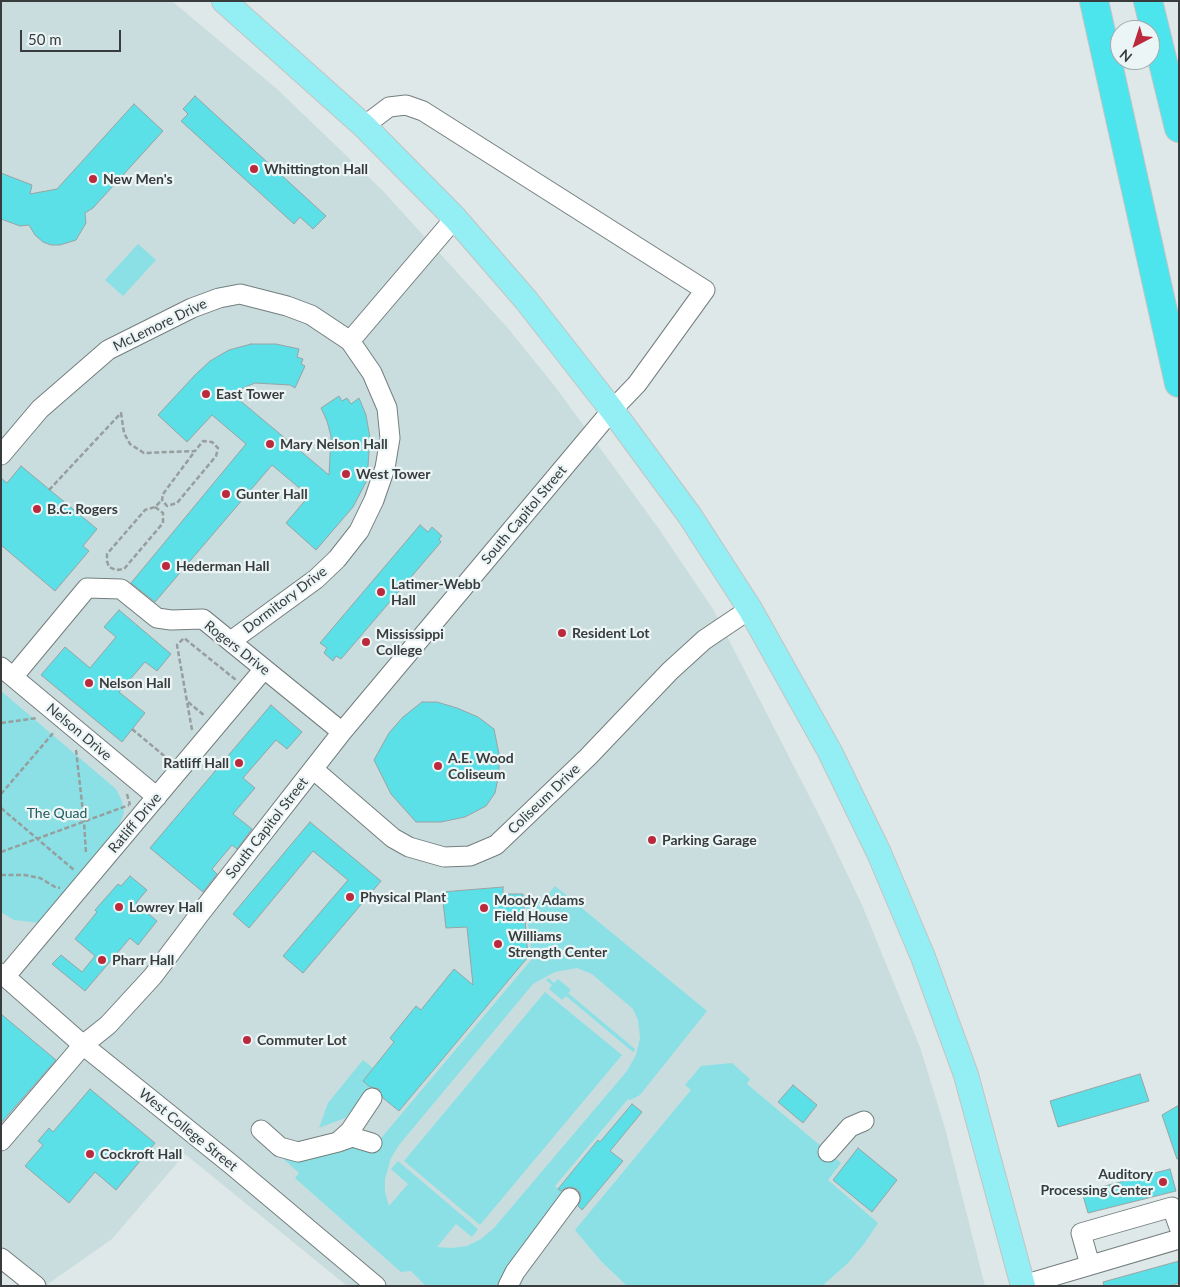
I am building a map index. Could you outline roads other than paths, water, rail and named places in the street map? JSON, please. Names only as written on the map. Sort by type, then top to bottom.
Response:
[{"type":"highway","points":[[1094,1],[1179,384]]},
{"type":"highway","points":[[1148,1],[1179,128]]},
{"type":"main road","points":[[224,1],[364,126],[455,218],[526,300],[612,410],[690,516],[750,609],[830,752],[879,854],[923,957],[966,1075],[1023,1285]]},
{"type":"street","name":"South Capitol Street","points":[[1,1140],[83,1044],[108,1025],[153,976],[342,732],[612,410],[637,384],[705,290],[423,111],[406,105],[389,107],[364,126]]},
{"type":"street","points":[[350,341],[455,218]]},
{"type":"street","name":"McLemore Drive","points":[[1,455],[40,409],[108,350],[192,308],[219,298],[240,294],[287,306],[311,314],[350,341]]},
{"type":"street","name":"Dormitory Drive","points":[[231,641],[316,579],[336,559],[359,531],[374,500],[385,468],[390,438],[387,408],[372,373],[350,341]]},
{"type":"street","name":"Rogers Drive","points":[[7,672],[88,588],[121,589],[157,618],[171,620],[203,619],[342,732]]},
{"type":"street","name":"Coliseum Drive","points":[[312,769],[392,838],[409,847],[444,857],[470,856],[496,845],[588,757],[670,671],[704,640],[750,609]]},
{"type":"street","name":"Ratliff Drive","points":[[3,975],[80,881],[157,797],[264,669]]},
{"type":"street","name":"Nelson Drive","points":[[7,672],[157,797]]},
{"type":"street","name":"West College Street","points":[[3,975],[83,1044],[376,1286]]},
{"type":"street","points":[[338,1142],[350,1132],[372,1098]]},
{"type":"street","points":[[828,1152],[850,1127],[864,1121]]},
{"type":"street","points":[[261,1130],[280,1147],[298,1152],[352,1137],[372,1143]]},
{"type":"street","points":[[508,1286],[515,1272],[570,1198]]},
{"type":"street","points":[[1090,1264],[1081,1233],[1172,1207],[1179,1227]]},
{"type":"street","points":[[1023,1285],[1179,1239]]},
{"type":"street","points":[[1,1258],[36,1286]]},
{"type":"place","name":"Whittington Hall","points":[[254,169]]},
{"type":"place","name":"New Men's","points":[[93,179]]},
{"type":"place","name":"East Tower","points":[[206,394]]},
{"type":"place","name":"Mary Nelson Hall","points":[[270,444]]},
{"type":"place","name":"West Tower","points":[[346,474]]},
{"type":"place","name":"Gunter Hall","points":[[226,494]]},
{"type":"place","name":"B.C. Rogers","points":[[37,509]]},
{"type":"place","name":"Hederman Hall","points":[[166,566]]},
{"type":"place","name":"Latimer-Webb Hall","points":[[381,592]]},
{"type":"place","name":"Resident Lot","points":[[562,633]]},
{"type":"place","name":"Mississippi College","points":[[366,642]]},
{"type":"place","name":"Nelson Hall","points":[[89,683]]},
{"type":"place","name":"Ratliff Hall","points":[[239,763]]},
{"type":"place","name":"A.E. Wood Coliseum","points":[[438,766]]},
{"type":"place","name":"Parking Garage","points":[[652,840]]},
{"type":"place","name":"Physical Plant","points":[[350,897]]},
{"type":"place","name":"Lowrey Hall","points":[[119,907]]},
{"type":"place","name":"Moody Adams Field House","points":[[484,908]]},
{"type":"place","name":"Williams Strength Center","points":[[498,944]]},
{"type":"place","name":"Pharr Hall","points":[[102,960]]},
{"type":"place","name":"Commuter Lot","points":[[247,1040]]},
{"type":"place","name":"Cockroft Hall","points":[[90,1154]]},
{"type":"place","name":"Auditory Processing Center","points":[[1163,1182]]},
{"type":"park label","name":"The Quad","points":[[57,813]]}]
